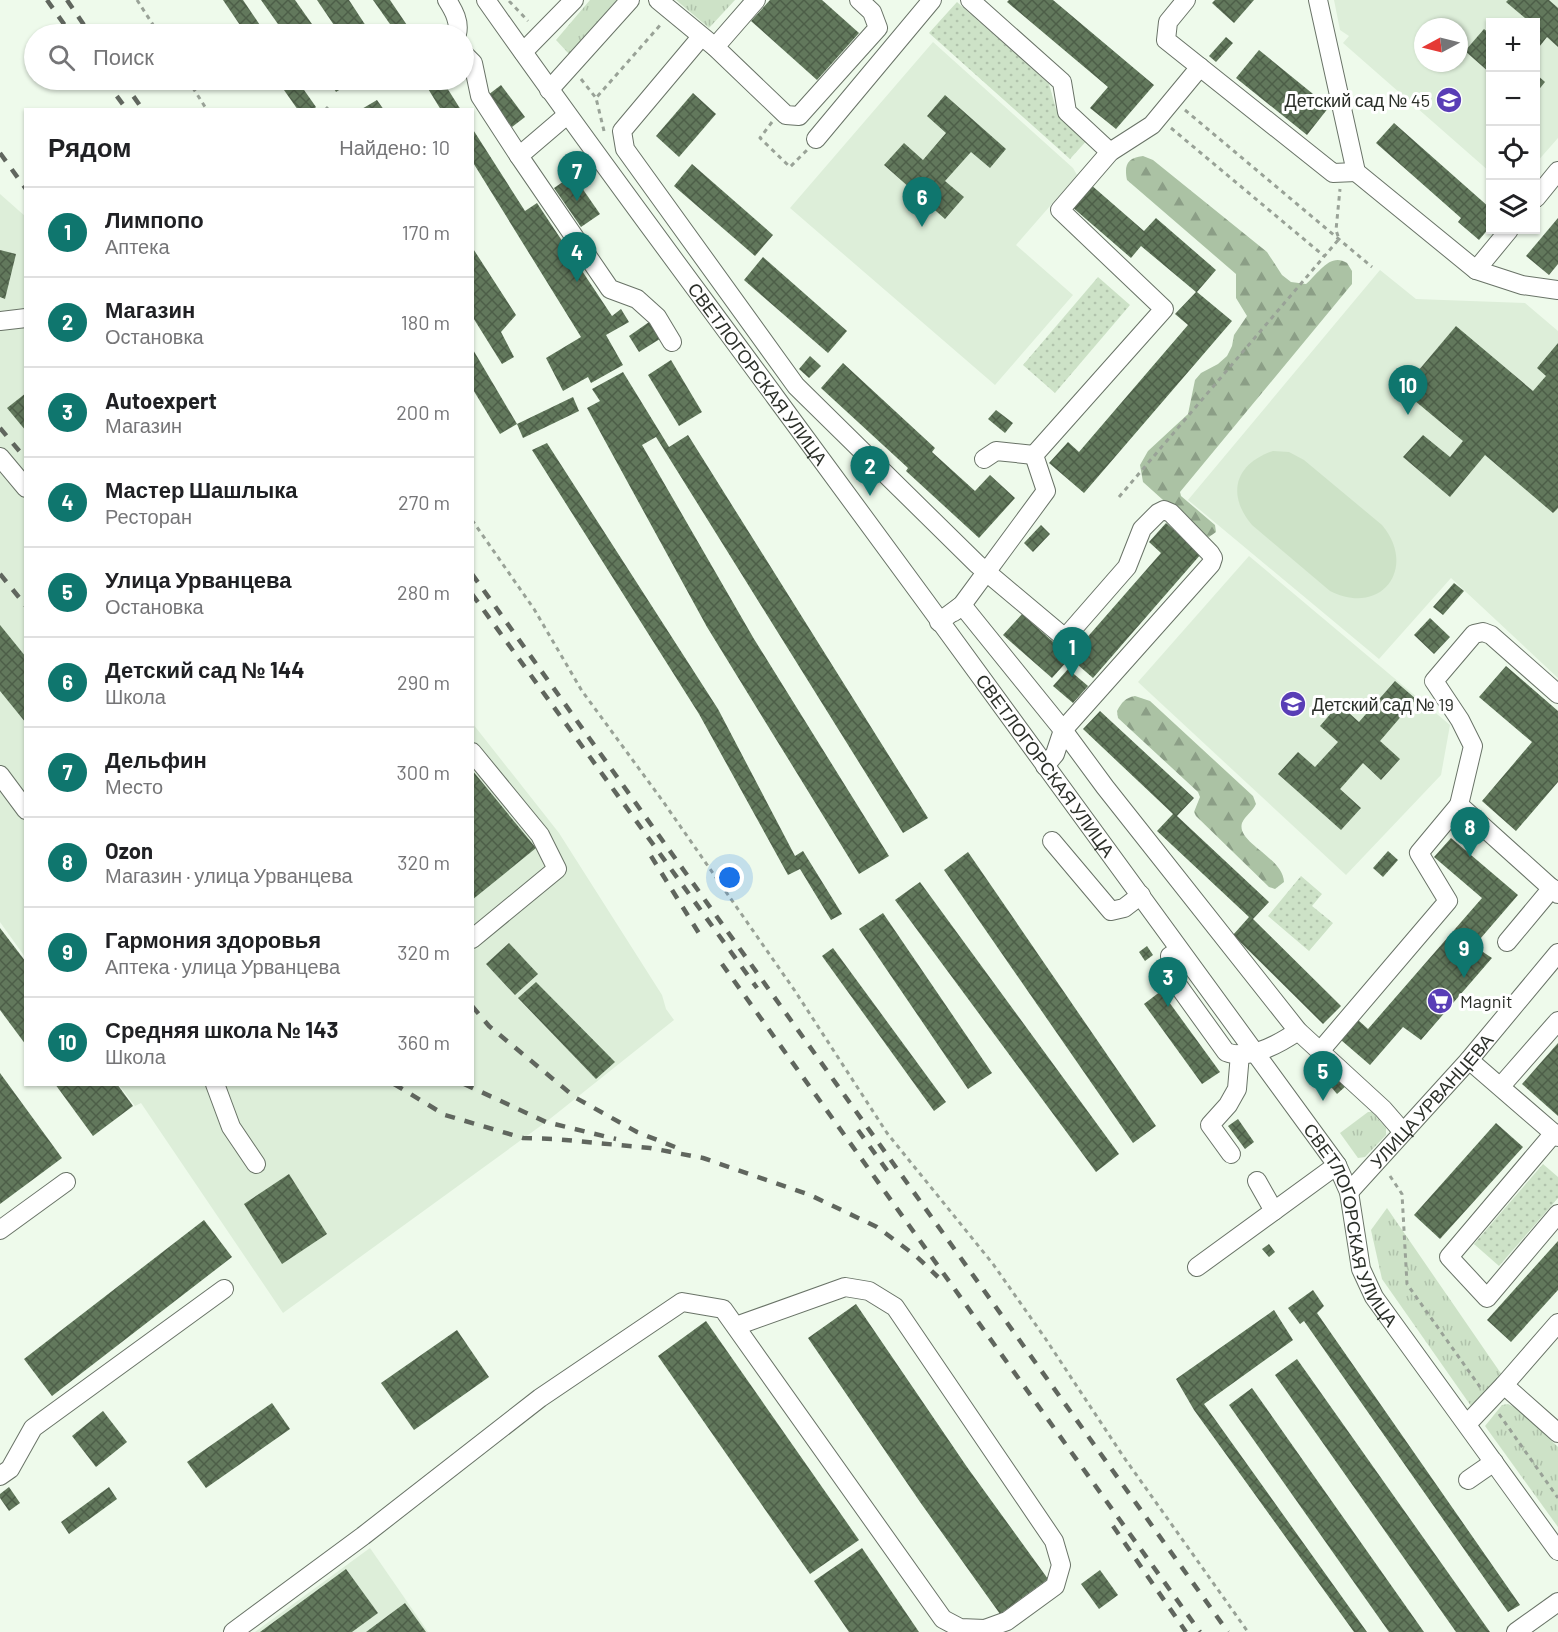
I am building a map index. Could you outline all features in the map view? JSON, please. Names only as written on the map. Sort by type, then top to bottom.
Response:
[{"type":"street","points":[[447,0],[458,24]]},
{"type":"street","name":"СВЕТЛОГОРСКАЯ УЛИЦА","points":[[486,0],[567,115],[1141,895],[1247,1053],[1337,1165],[1349,1192],[1361,1269],[1374,1297],[1558,1551]]},
{"type":"street","points":[[522,52],[574,0]]},
{"type":"street","points":[[549,90],[630,0]]},
{"type":"street","points":[[756,0],[708,42],[622,132],[624,149],[796,386],[987,572],[1065,638],[1127,567],[1142,529],[1158,513],[1164,510],[1171,513],[1213,558],[1211,564],[1063,730],[1055,754],[1045,766]]},
{"type":"street","points":[[665,6],[708,42],[786,115],[800,116],[878,28],[872,12],[859,0]]},
{"type":"street","points":[[970,0],[1062,82],[1066,112],[1110,152]]},
{"type":"street","points":[[1186,0],[1168,22],[1166,40],[1333,173],[1349,172],[1476,270],[1522,285],[1558,290]]},
{"type":"street","points":[[1318,0],[1349,172]]},
{"type":"street","points":[[816,140],[921,4]]},
{"type":"street","points":[[474,68],[480,96],[610,289],[637,299],[657,317],[672,342]]},
{"type":"street","points":[[1034,455],[1164,309],[1060,210],[1110,152],[1152,124],[1200,68]]},
{"type":"street","points":[[519,156],[567,115]]},
{"type":"street","points":[[1540,193],[1558,171]]},
{"type":"street","points":[[1476,270],[1506,234]]},
{"type":"street","points":[[0,321],[24,318]]},
{"type":"street","points":[[777,399],[796,386]]},
{"type":"street","points":[[984,459],[996,451],[1034,455]]},
{"type":"street","points":[[939,622],[962,605],[1046,491],[1034,455]]},
{"type":"street","points":[[0,457],[24,486]]},
{"type":"street","points":[[962,605],[1063,730],[1105,787],[1298,1031],[1383,1108],[1403,1132]]},
{"type":"street","points":[[1321,1050],[1448,901],[1419,853],[1459,805],[1473,746],[1460,720],[1434,681],[1474,634],[1483,632],[1491,635],[1558,694]]},
{"type":"street","points":[[474,754],[540,835],[557,869],[474,937]]},
{"type":"street","points":[[0,775],[24,807]]},
{"type":"street","points":[[1459,805],[1555,891],[1507,942]]},
{"type":"street","points":[[1052,841],[1111,911],[1124,908],[1141,895]]},
{"type":"street","name":"УЛИЦА УРВАНЦЕВА","points":[[1349,1192],[1469,1060],[1558,952]]},
{"type":"street","points":[[1501,1086],[1558,1021]]},
{"type":"street","points":[[1232,1155],[1210,1125],[1228,1105],[1237,1089],[1247,1053],[1281,1043],[1298,1031]]},
{"type":"street","points":[[1469,1060],[1556,1135],[1449,1257],[1487,1298],[1558,1214]]},
{"type":"street","points":[[216,1086],[231,1127],[256,1164]]},
{"type":"street","points":[[1197,1267],[1337,1165]]},
{"type":"street","points":[[1257,1181],[1274,1210]]},
{"type":"street","points":[[0,1230],[66,1182]]},
{"type":"street","points":[[233,1632],[363,1536],[540,1398],[682,1302],[723,1309],[943,1619],[960,1628],[985,1629],[1007,1621],[1055,1586],[1061,1565],[1054,1541],[895,1307],[869,1291],[845,1287],[736,1326]]},
{"type":"street","points":[[0,1476],[10,1470],[33,1428],[224,1289]]},
{"type":"street","points":[[1467,1424],[1558,1323]]},
{"type":"street","points":[[1504,1385],[1558,1433]]},
{"type":"street","points":[[1468,1480],[1494,1462]]},
{"type":"street","points":[[1516,1632],[1558,1602]]},
{"type":"path","points":[[137,0],[153,24]]},
{"type":"path","points":[[510,2],[528,21]]},
{"type":"path","points":[[596,98],[665,6]]},
{"type":"path","points":[[580,79],[596,98],[604,131]]},
{"type":"path","points":[[194,90],[206,108]]},
{"type":"path","points":[[1181,107],[1372,267]]},
{"type":"path","points":[[780,110],[760,138],[790,167],[816,140]]},
{"type":"path","points":[[1167,124],[1324,256]]},
{"type":"path","points":[[1339,239],[1336,230],[1349,172]]},
{"type":"path","points":[[1119,497],[1339,239]]},
{"type":"path","points":[[474,523],[534,609],[582,691],[662,800],[775,962],[887,1133],[993,1264],[1045,1338],[1129,1466],[1248,1632]]},
{"type":"path","points":[[1390,1176],[1402,1194],[1407,1284],[1558,1498]]},
{"type":"shaded area","name":"Детский сад № 45","points":[[1334,0],[1558,0],[1558,138],[1540,158],[1540,18],[1486,18],[1486,168],[1343,43],[1349,36],[1340,30]]},
{"type":"shaded area","points":[[933,42],[1073,168],[1077,175],[1016,245],[1073,295],[995,385],[790,208]]},
{"type":"shaded area","points":[[0,194],[24,215],[24,956],[0,922]]},
{"type":"shaded area","points":[[1380,270],[1416,299],[1525,303],[1558,331],[1558,678],[1451,578],[1379,659],[1188,500]]},
{"type":"shaded area","name":"Детский сад № 19","points":[[1249,556],[1450,725],[1441,775],[1346,875],[1138,682]]},
{"type":"shaded area","points":[[474,725],[559,833],[662,995],[666,1009],[674,1020],[546,1122],[283,1313],[141,1103],[135,1106],[120,1086],[474,1086]]},
{"type":"shaded area","points":[[370,1548],[428,1632],[255,1632]]},
{"type":"green space","points":[[590,0],[617,0],[569,54],[556,40]]},
{"type":"green space","points":[[676,0],[735,0],[709,28]]},
{"type":"green space","points":[[957,2],[1049,84],[1056,109],[1089,138],[1070,159],[929,33]]},
{"type":"green space","points":[[1143,156],[1153,160],[1267,252],[1282,275],[1291,282],[1306,284],[1335,260],[1347,263],[1352,271],[1352,284],[1180,492],[1181,496],[1215,525],[1216,532],[1209,537],[1202,535],[1143,482],[1140,465],[1148,451],[1188,414],[1195,380],[1201,373],[1227,356],[1234,335],[1247,316],[1236,298],[1236,274],[1127,180],[1128,163],[1133,158]]},
{"type":"green space","points":[[1098,277],[1130,305],[1055,393],[1023,365]]},
{"type":"green space","points":[[1273,451],[1289,452],[1304,460],[1382,525],[1392,541],[1396,557],[1395,572],[1389,584],[1378,593],[1365,598],[1348,597],[1330,591],[1252,525],[1239,502],[1238,481],[1250,464]]},
{"type":"green space","points":[[1135,696],[1150,701],[1253,796],[1256,804],[1243,820],[1242,830],[1252,844],[1282,873],[1284,882],[1275,889],[1269,887],[1196,816],[1194,812],[1200,797],[1198,792],[1118,718],[1117,711],[1122,703]]},
{"type":"green space","points":[[1301,876],[1322,894],[1312,906],[1333,923],[1309,951],[1268,916]]},
{"type":"green space","points":[[1368,1112],[1372,1112],[1386,1128],[1386,1135],[1365,1157],[1358,1158],[1340,1133]]},
{"type":"green space","points":[[1543,1164],[1558,1177],[1558,1198],[1499,1266],[1474,1244]]},
{"type":"green space","points":[[1387,1208],[1502,1375],[1471,1406],[1382,1279],[1371,1230]]},
{"type":"green space","points":[[1508,1404],[1520,1410],[1558,1447],[1558,1527],[1485,1426],[1502,1405]]},
{"type":"building","points":[[223,0],[243,0],[259,24],[239,24]]},
{"type":"building","points":[[261,0],[295,0],[312,24],[278,24]]},
{"type":"building","points":[[317,0],[349,0],[365,24],[333,24]]},
{"type":"building","points":[[373,0],[390,0],[406,24],[390,24]]},
{"type":"building","points":[[770,0],[822,0],[859,33],[817,80],[751,21]]},
{"type":"building","points":[[1009,0],[1053,0],[1154,85],[1116,129],[1090,108],[1108,87],[1007,2]]},
{"type":"building","points":[[1215,0],[1254,0],[1234,23],[1212,3]]},
{"type":"building","points":[[1508,0],[1549,0],[1558,8],[1558,47],[1547,37],[1540,46],[1540,18],[1525,18],[1506,2]]},
{"type":"building","points":[[1484,29],[1486,31],[1486,69],[1468,54],[1468,48]]},
{"type":"building","points":[[1226,37],[1233,43],[1216,62],[1209,56]]},
{"type":"building","points":[[1259,50],[1329,107],[1307,135],[1236,78]]},
{"type":"building","points":[[1540,78],[1545,82],[1540,88]]},
{"type":"building","points":[[501,85],[525,117],[512,127],[488,95]]},
{"type":"building","points":[[284,90],[304,90],[316,107],[297,108]]},
{"type":"building","points":[[429,90],[448,90],[460,108],[440,108]]},
{"type":"building","points":[[693,93],[716,114],[679,157],[656,136]]},
{"type":"building","points":[[945,95],[1006,149],[990,168],[971,152],[945,181],[964,197],[945,219],[884,165],[904,143],[923,160],[946,133],[927,116]]},
{"type":"building","points":[[377,100],[383,108],[363,108]]},
{"type":"building","points":[[1394,123],[1486,204],[1486,232],[1479,240],[1458,222],[1461,218],[1376,143]]},
{"type":"building","points":[[474,131],[525,211],[537,203],[612,316],[621,309],[629,322],[606,335],[623,365],[591,383],[588,377],[563,391],[546,358],[581,337],[474,164]]},
{"type":"building","points":[[692,164],[773,235],[755,256],[674,186]]},
{"type":"building","points":[[573,175],[600,214],[581,227],[554,188]]},
{"type":"building","points":[[1090,184],[1144,231],[1156,218],[1216,270],[1197,292],[1232,321],[1084,493],[1049,463],[1068,442],[1079,452],[1188,325],[1175,314],[1196,292],[1141,246],[1131,258],[1071,206]]},
{"type":"building","points":[[1558,218],[1558,264],[1549,275],[1526,256]]},
{"type":"building","points":[[0,250],[16,254],[5,299],[0,297]]},
{"type":"building","points":[[474,250],[516,315],[501,332],[514,357],[502,364],[474,319]]},
{"type":"building","points":[[763,257],[847,331],[828,353],[744,280]]},
{"type":"building","points":[[652,320],[663,337],[639,352],[629,336]]},
{"type":"building","points":[[1456,326],[1533,391],[1546,376],[1537,368],[1558,343],[1558,508],[1553,513],[1485,455],[1450,497],[1403,457],[1423,435],[1450,457],[1463,441],[1402,390]]},
{"type":"building","points":[[474,351],[517,424],[500,434],[474,391]]},
{"type":"building","points":[[810,356],[821,366],[809,378],[799,369]]},
{"type":"building","points":[[671,360],[702,412],[679,426],[648,375]]},
{"type":"building","points":[[843,363],[935,448],[932,452],[975,491],[990,475],[1015,498],[979,538],[906,471],[908,468],[821,388]]},
{"type":"building","points":[[623,372],[669,447],[688,435],[928,818],[903,833],[656,437],[642,445],[754,639],[889,856],[859,874],[707,627],[587,408],[600,401],[592,389]]},
{"type":"building","points":[[24,395],[24,429],[7,408]]},
{"type":"building","points":[[573,397],[579,411],[523,438],[517,424]]},
{"type":"building","points":[[996,410],[1013,423],[1005,433],[988,419]]},
{"type":"building","points":[[547,443],[718,709],[795,856],[803,851],[842,914],[831,920],[800,869],[788,875],[699,714],[532,450]]},
{"type":"building","points":[[1166,523],[1201,554],[1093,678],[1070,658],[1052,678],[1003,635],[1022,614],[1070,657],[1161,553],[1149,542]]},
{"type":"building","points":[[1041,525],[1050,534],[1033,552],[1024,543]]},
{"type":"building","points":[[1454,583],[1464,591],[1443,615],[1433,607]]},
{"type":"building","points":[[1430,618],[1450,637],[1434,654],[1414,635]]},
{"type":"building","points":[[0,625],[24,655],[24,721],[0,691]]},
{"type":"building","points":[[1506,666],[1558,711],[1558,782],[1516,831],[1482,801],[1532,742],[1479,697]]},
{"type":"building","points":[[1068,669],[1088,686],[1073,703],[1053,686]]},
{"type":"building","points":[[1395,681],[1416,699],[1380,741],[1400,759],[1381,780],[1363,763],[1340,789],[1361,808],[1341,830],[1278,774],[1298,752],[1315,767],[1338,742],[1320,726],[1339,704],[1359,722]]},
{"type":"building","points":[[1100,711],[1194,798],[1177,816],[1269,902],[1253,919],[1341,1006],[1323,1024],[1233,935],[1249,917],[1157,831],[1173,814],[1083,729]]},
{"type":"building","points":[[474,772],[536,848],[474,898]]},
{"type":"building","points":[[1451,838],[1518,895],[1474,946],[1492,958],[1421,1040],[1403,1027],[1370,1065],[1341,1040],[1358,1020],[1368,1029],[1482,898],[1434,857]]},
{"type":"building","points":[[1388,851],[1398,860],[1383,877],[1373,868]]},
{"type":"building","points":[[968,852],[1156,1126],[1133,1143],[944,870]]},
{"type":"building","points":[[920,882],[1119,1154],[1096,1172],[895,900]]},
{"type":"building","points":[[883,913],[992,1073],[968,1089],[859,929]]},
{"type":"building","points":[[0,928],[24,959],[24,1042],[0,1010]]},
{"type":"building","points":[[509,943],[538,974],[515,995],[486,964]]},
{"type":"building","points":[[1147,946],[1153,955],[1145,961],[1139,952]]},
{"type":"building","points":[[833,948],[946,1102],[934,1111],[822,956]]},
{"type":"building","points":[[536,982],[615,1062],[596,1079],[518,998]]},
{"type":"building","points":[[1161,991],[1220,1072],[1202,1084],[1144,1004]]},
{"type":"building","points":[[1558,1043],[1558,1116],[1522,1084]]},
{"type":"building","points":[[1331,1067],[1347,1085],[1337,1094],[1322,1076]]},
{"type":"building","points":[[0,1073],[62,1158],[0,1204]]},
{"type":"building","points":[[56,1086],[118,1086],[133,1106],[93,1136]]},
{"type":"building","points":[[1238,1119],[1254,1142],[1245,1149],[1228,1126]]},
{"type":"building","points":[[1496,1123],[1523,1147],[1440,1239],[1414,1215]]},
{"type":"building","points":[[289,1174],[327,1234],[282,1264],[244,1204]]},
{"type":"building","points":[[204,1220],[232,1257],[52,1396],[24,1359]]},
{"type":"building","points":[[1558,1241],[1558,1290],[1511,1342],[1487,1320]]},
{"type":"building","points":[[1269,1244],[1275,1252],[1269,1257],[1262,1249]]},
{"type":"building","points":[[1313,1290],[1324,1306],[1317,1313],[1520,1605],[1508,1612],[1304,1321],[1300,1324],[1288,1308]]},
{"type":"building","points":[[856,1304],[967,1467],[1048,1579],[1000,1614],[808,1338]]},
{"type":"building","points":[[1274,1310],[1293,1340],[1204,1404],[1367,1632],[1354,1632],[1194,1410],[1176,1379]]},
{"type":"building","points":[[706,1321],[859,1540],[810,1574],[658,1356]]},
{"type":"building","points":[[457,1330],[489,1377],[414,1430],[381,1383]]},
{"type":"building","points":[[1297,1359],[1490,1632],[1456,1632],[1275,1375]]},
{"type":"building","points":[[1252,1388],[1424,1632],[1389,1632],[1229,1405]]},
{"type":"building","points":[[272,1403],[290,1429],[206,1488],[187,1462]]},
{"type":"building","points":[[103,1411],[127,1442],[96,1467],[72,1436]]},
{"type":"building","points":[[9,1487],[20,1503],[9,1511],[0,1498],[0,1494]]},
{"type":"building","points":[[109,1487],[117,1499],[69,1534],[61,1522]]},
{"type":"building","points":[[862,1548],[919,1632],[849,1632],[814,1581]]},
{"type":"building","points":[[346,1569],[378,1613],[352,1632],[260,1632]]},
{"type":"building","points":[[1100,1570],[1118,1595],[1099,1609],[1081,1584]]},
{"type":"building","points":[[405,1603],[426,1632],[366,1632]]},
{"type":"railway","points":[[47,0],[64,24]]},
{"type":"railway","points":[[67,0],[83,24]]},
{"type":"railway","points":[[112,90],[126,108]]},
{"type":"railway","points":[[129,90],[142,108]]},
{"type":"railway","points":[[0,153],[24,186]]},
{"type":"railway","points":[[0,428],[24,457]]},
{"type":"railway","points":[[0,574],[24,604]]},
{"type":"railway","points":[[474,577],[1228,1632]]},
{"type":"railway","points":[[474,597],[757,988]]},
{"type":"railway","points":[[651,856],[700,935]]},
{"type":"railway","points":[[722,964],[1200,1632]]},
{"type":"railway","points":[[474,1008],[489,1026],[576,1098],[637,1132],[675,1147]]},
{"type":"railway","points":[[397,1086],[445,1115],[523,1138],[650,1148],[703,1158],[810,1195],[877,1227],[916,1256],[938,1277]]},
{"type":"railway","points":[[468,1086],[546,1122],[616,1139]]},
{"type":"railway","points":[[858,1130],[891,1176]]},
{"type":"railway","points":[[1113,1526],[1186,1632]]},
{"type":"place","name":"Детский сад № 45","points":[[1449,100]]},
{"type":"place","name":"Дельфин","points":[[577,201]]},
{"type":"place","name":"Детский сад № 144","points":[[922,227]]},
{"type":"place","name":"Мастер Шашлыка","points":[[577,282]]},
{"type":"place","name":"Средняя школа № 143","points":[[1408,415]]},
{"type":"place","name":"Магазин","points":[[870,496]]},
{"type":"place","name":"Лимпопо","points":[[1072,677]]},
{"type":"place","name":"Детский сад № 19","points":[[1293,704]]},
{"type":"place","name":"Ozon","points":[[1470,857]]},
{"type":"place","name":"Гармония здоровья","points":[[1464,978]]},
{"type":"place","name":"Magnit","points":[[1440,1001]]},
{"type":"place","name":"Autoexpert","points":[[1168,1007]]},
{"type":"place","name":"Улица Урванцева","points":[[1323,1101]]}]
